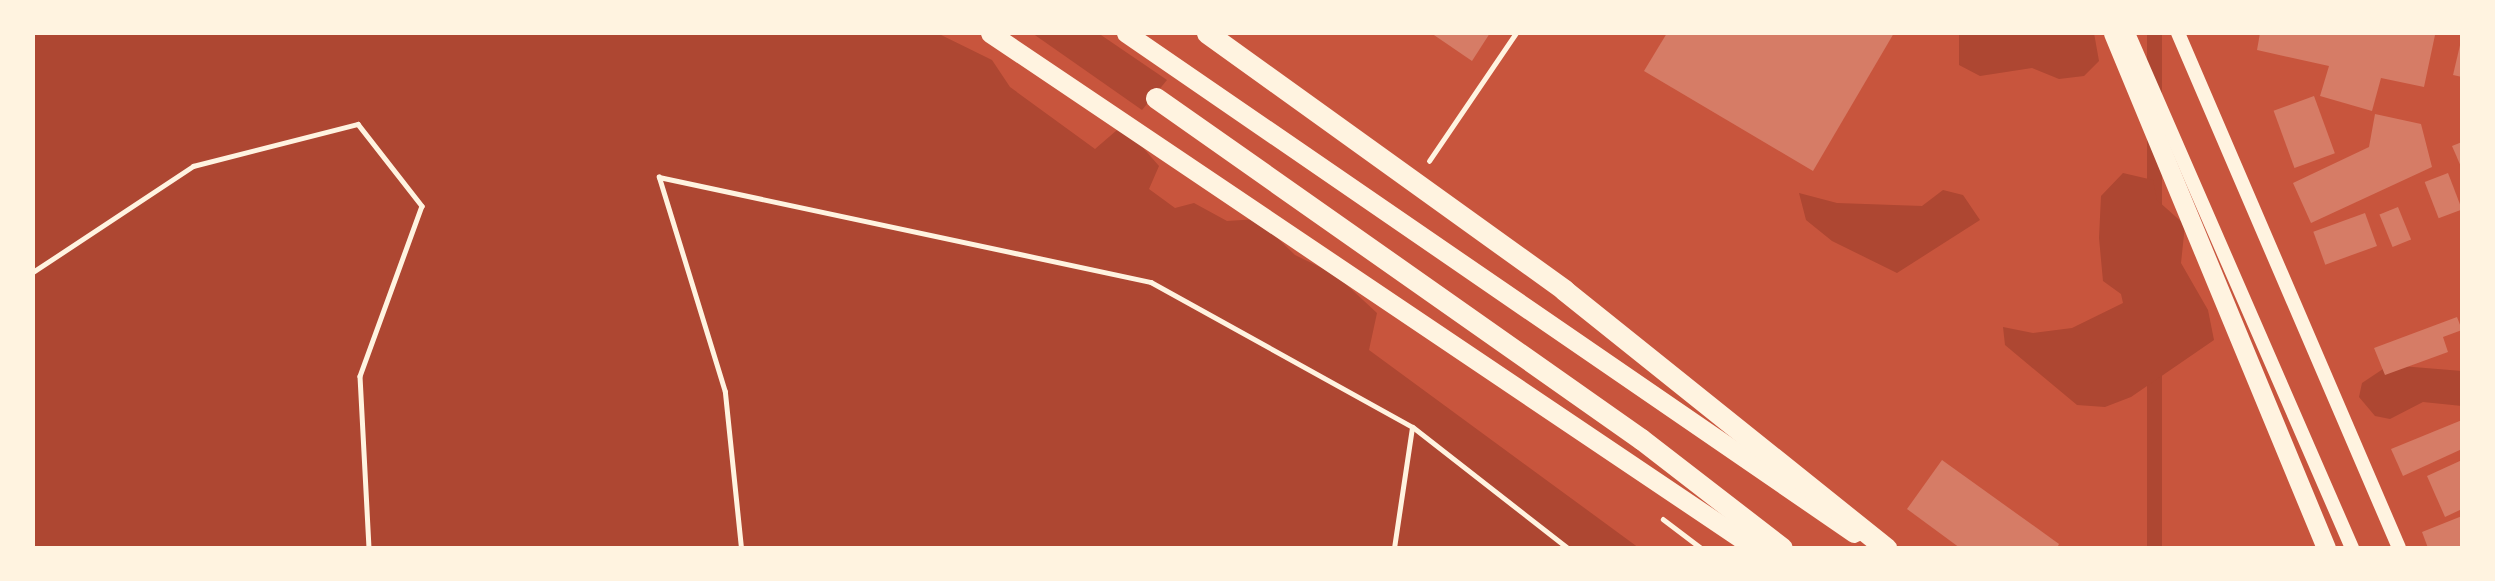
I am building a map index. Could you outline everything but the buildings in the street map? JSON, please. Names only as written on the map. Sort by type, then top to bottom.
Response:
[{"type":"highway","points":[[990,33],[1755,548]]},
{"type":"highway","points":[[1126,33],[1875,548]]},
{"type":"highway","points":[[1207,33],[1564,290],[1886,548]]},
{"type":"highway","points":[[2113,33],[2326,548]]},
{"type":"highway","points":[[1156,98],[1641,439],[1782,548]]},
{"type":"main road","points":[[2128,33],[2353,548]]},
{"type":"main road","points":[[2178,33],[2399,548]]},
{"type":"path","points":[[1415,181],[1516,33]]},
{"type":"path","points":[[33,272],[194,166],[358,124],[422,206],[360,376],[369,548]]},
{"type":"path","points":[[741,548],[725,392],[659,177],[1151,282],[1413,427],[1568,548]]},
{"type":"path","points":[[1394,548],[1413,427]]},
{"type":"shaded area","points":[[33,33],[937,33],[992,60],[1010,87],[1095,149],[1117,130],[1138,142],[1159,166],[1149,189],[1175,208],[1194,203],[1227,221],[1258,219],[1295,255],[1336,275],[1377,313],[1369,350],[1639,548],[33,548]]},
{"type":"shaded area","points":[[1032,33],[1098,33],[1167,80],[1142,110]]},
{"type":"shaded area","points":[[1959,33],[2094,33],[2099,61],[2084,76],[2059,79],[2032,68],[1980,76],[1959,65]]},
{"type":"shaded area","points":[[2147,33],[2162,33],[2162,548],[2147,548]]},
{"type":"shaded area","points":[[2123,173],[2153,180],[2157,200],[2185,225],[2181,263],[2208,310],[2214,340],[2131,397],[2105,407],[2077,405],[2005,345],[2003,327],[2033,333],[2072,328],[2123,303],[2121,294],[2103,281],[2099,238],[2101,196]]},
{"type":"shaded area","points":[[1943,190],[1963,195],[1980,220],[1897,273],[1832,241],[1806,220],[1799,193],[1837,203],[1922,206]]},
{"type":"shaded area","points":[[2389,365],[2462,371],[2462,406],[2423,402],[2390,419],[2375,416],[2359,397],[2362,383]]}]
